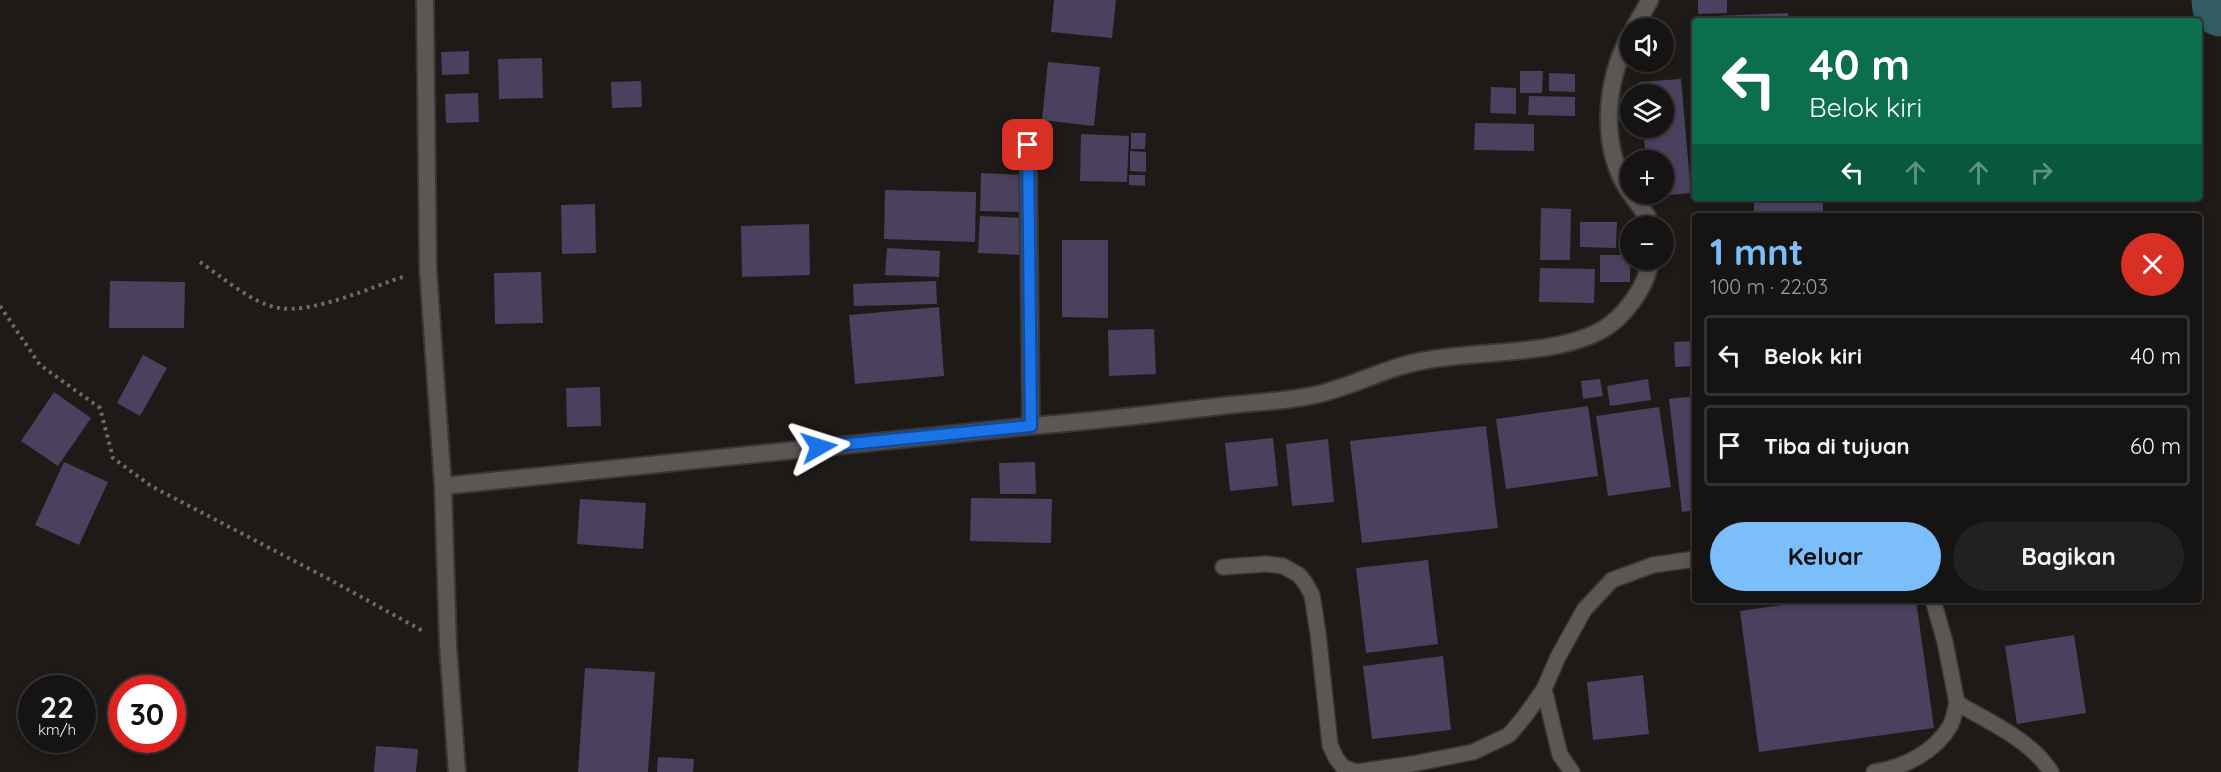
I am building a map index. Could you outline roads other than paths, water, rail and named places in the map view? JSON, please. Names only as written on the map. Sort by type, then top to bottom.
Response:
[{"type":"street","points":[[425,0],[428,269],[443,486],[448,645],[457,772]]},
{"type":"street","points":[[1640,18],[1650,0]]},
{"type":"street","points":[[1620,60],[1614,80],[1608,124],[1612,153],[1620,174]]},
{"type":"street","points":[[1028,145],[1031,426]]},
{"type":"street","points":[[443,486],[1096,421],[1318,394],[1411,362],[1458,354],[1552,346],[1585,338],[1603,329],[1637,297],[1649,270]]},
{"type":"lane","points":[[1223,567],[1266,564],[1283,566],[1299,575],[1306,584],[1312,595],[1318,633],[1330,745],[1343,767],[1356,772],[1473,752],[1509,735],[1526,716],[1544,689],[1584,610],[1612,580],[1653,565],[1692,558]]},
{"type":"lane","points":[[1874,772],[1918,758],[1940,740],[1951,725],[1957,703],[1946,642],[1934,603]]},
{"type":"lane","points":[[1544,689],[1560,755],[1572,772]]},
{"type":"lane","points":[[1957,703],[2025,744],[2044,761],[2051,772]]},
{"type":"waterway","points":[[2220,0],[2221,8]]}]
